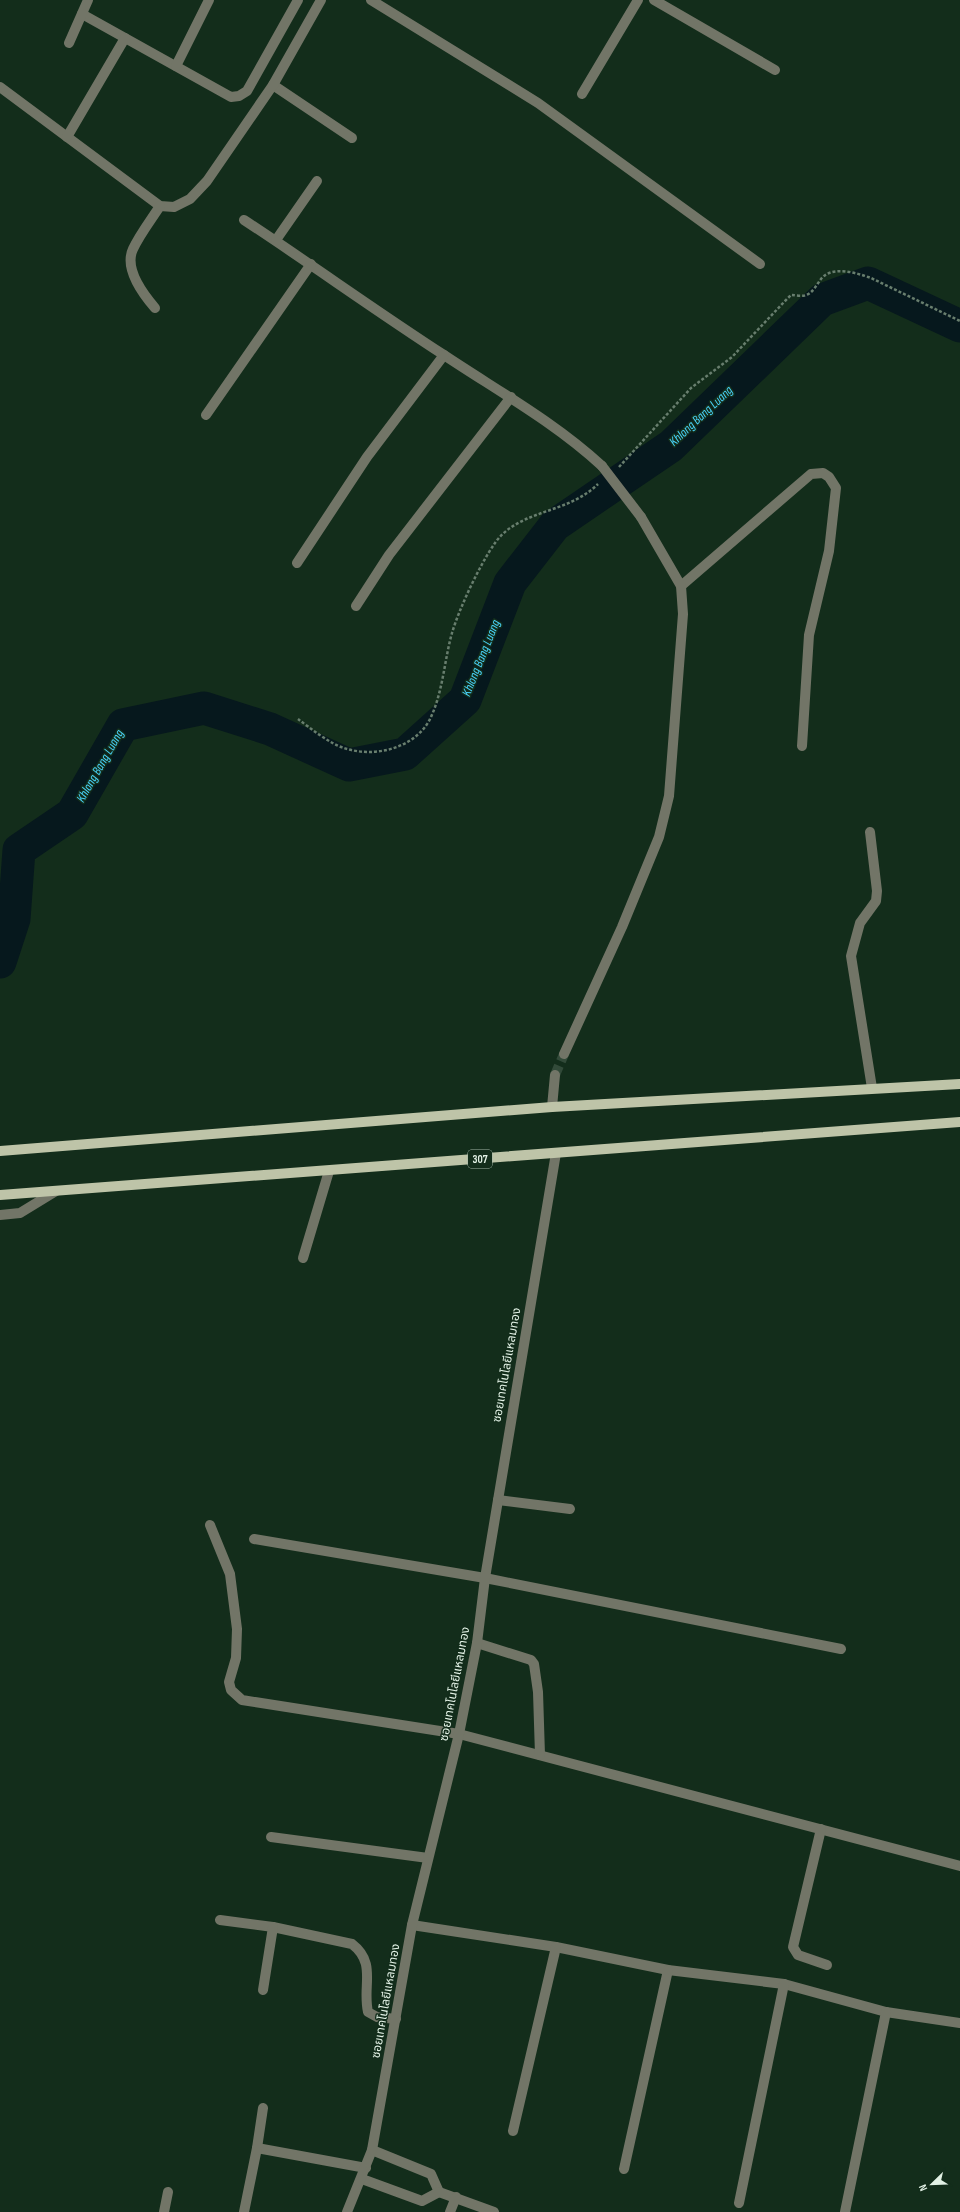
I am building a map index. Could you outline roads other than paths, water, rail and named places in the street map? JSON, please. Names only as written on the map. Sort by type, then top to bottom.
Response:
[{"type":"main road","points":[[0,1151],[552,1107],[960,1084]]},
{"type":"main road","name":"307","points":[[0,1195],[56,1192],[960,1122]]},
{"type":"street","points":[[69,43],[88,0]]},
{"type":"street","points":[[176,66],[209,0]]},
{"type":"street","points":[[82,14],[231,97],[239,96],[247,91],[298,0]]},
{"type":"street","points":[[0,87],[160,206],[174,207],[190,199],[208,181],[274,85],[321,0]]},
{"type":"street","points":[[371,0],[538,103],[760,264]]},
{"type":"street","points":[[582,94],[638,0]]},
{"type":"street","points":[[654,0],[775,70]]},
{"type":"street","points":[[67,137],[125,38]]},
{"type":"street","points":[[274,85],[352,138]]},
{"type":"street","points":[[276,240],[317,181]]},
{"type":"street","points":[[155,308],[140,290],[132,270],[132,250],[160,206]]},
{"type":"street","points":[[244,220],[276,240],[444,355],[511,397],[575,441],[602,466],[641,517],[681,586],[683,614],[669,796],[659,837],[643,878],[564,1054]]},
{"type":"street","points":[[206,415],[311,264]]},
{"type":"street","points":[[297,563],[367,457],[444,355]]},
{"type":"street","points":[[356,606],[388,555],[511,397]]},
{"type":"street","points":[[681,586],[810,474],[823,473],[829,477],[836,488],[829,551],[809,635],[802,746]]},
{"type":"street","points":[[870,832],[877,891],[876,901],[860,923],[852,956],[872,1088]]},
{"type":"street","points":[[552,1107],[555,1075]]},
{"type":"street","name":"ซอยเทคโนโลยีแหลมทอง","points":[[347,2212],[362,2179],[372,2150],[412,1925],[459,1734],[477,1643],[485,1578],[556,1153]]},
{"type":"street","points":[[303,1258],[329,1171]]},
{"type":"street","points":[[0,1215],[20,1213],[56,1192]]},
{"type":"street","points":[[498,1500],[570,1509]]},
{"type":"street","points":[[210,1525],[230,1574],[237,1629],[236,1658],[229,1682],[231,1690],[242,1700],[459,1734],[960,1866]]},
{"type":"street","points":[[254,1539],[485,1578],[841,1649]]},
{"type":"street","points":[[477,1643],[531,1660],[534,1664],[538,1692],[540,1756]]},
{"type":"street","points":[[821,1829],[793,1947],[798,1955],[827,1965]]},
{"type":"street","points":[[271,1837],[428,1858]]},
{"type":"street","points":[[220,1920],[273,1927],[352,1944],[359,1949],[368,1964],[368,2012],[377,2017],[396,2019]]},
{"type":"street","points":[[412,1925],[556,1947],[668,1970],[784,1984],[886,2012],[960,2023]]},
{"type":"street","points":[[263,1990],[273,1927]]},
{"type":"street","points":[[513,2131],[556,1947]]},
{"type":"street","points":[[624,2169],[668,1970]]},
{"type":"street","points":[[739,2203],[784,1984]]},
{"type":"street","points":[[844,2212],[886,2012]]},
{"type":"street","points":[[244,2212],[257,2148],[263,2108]]},
{"type":"street","points":[[257,2148],[366,2168]]},
{"type":"street","points":[[372,2150],[431,2174],[439,2192]]},
{"type":"street","points":[[362,2179],[422,2200],[439,2192],[494,2212]]},
{"type":"street","points":[[164,2212],[168,2192]]},
{"type":"street","points":[[450,2212],[456,2197]]},
{"type":"waterway","name":"Khlong Bang Luang","points":[[0,962],[14,919],[19,850],[72,814],[123,725],[204,708],[270,729],[349,765],[405,754],[465,700],[510,583],[555,525],[671,446],[822,300],[868,283],[960,326]]},
{"type":"tunnel","points":[[555,1075],[564,1054]]}]
